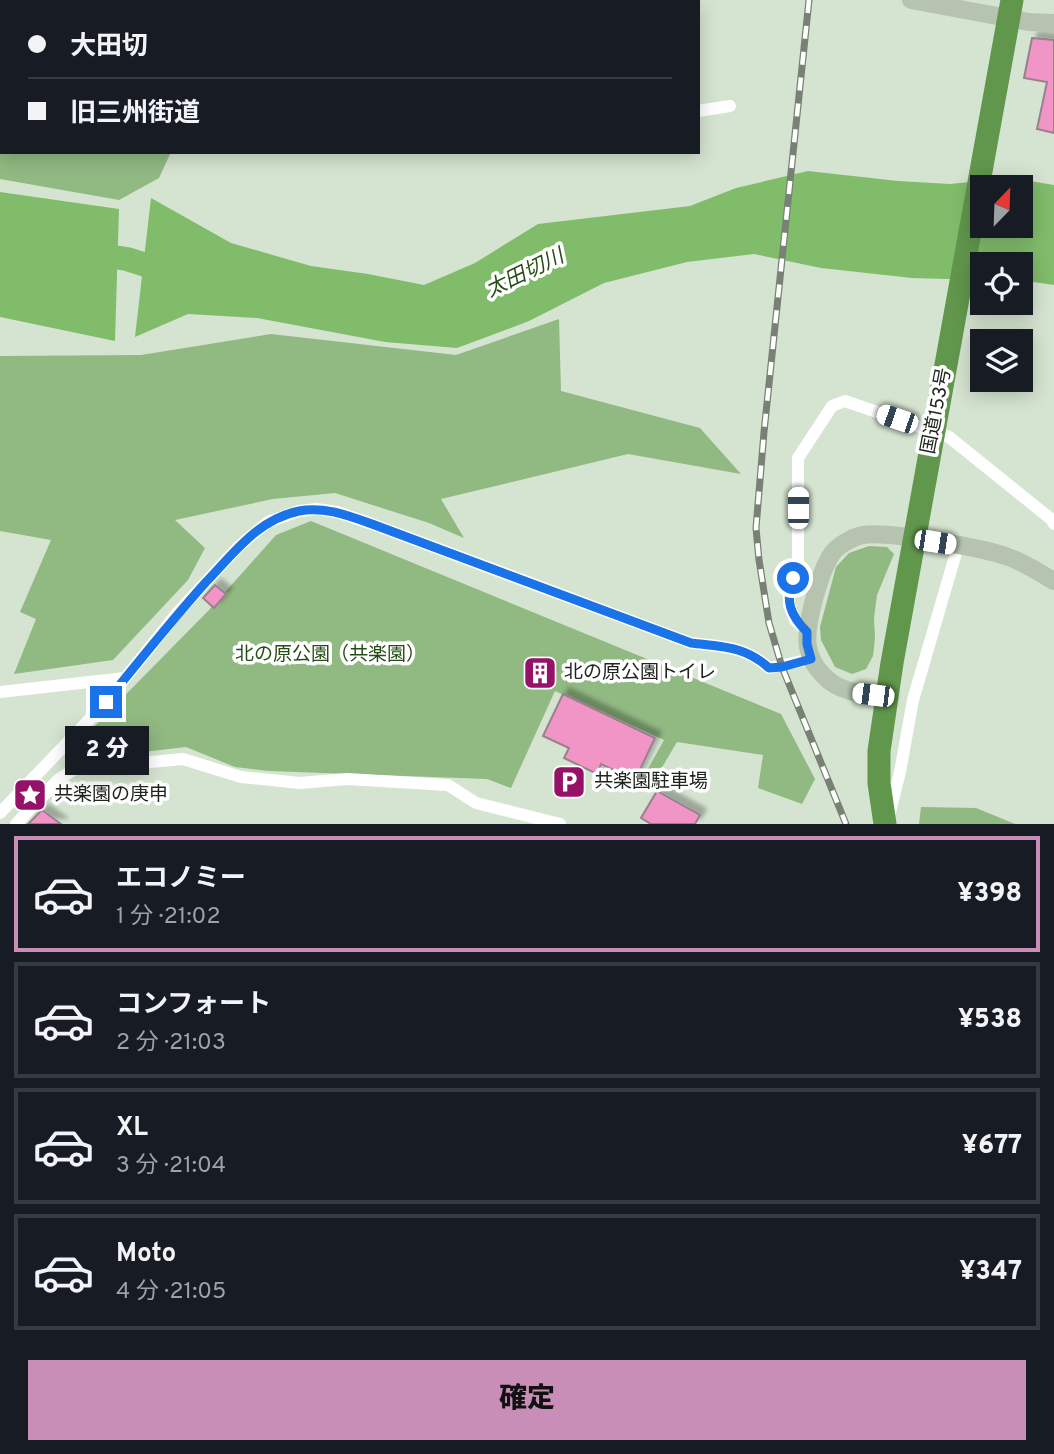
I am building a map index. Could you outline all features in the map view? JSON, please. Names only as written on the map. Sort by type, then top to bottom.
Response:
[{"type":"highway","name":"国道153号","points":[[886,824],[879,783],[879,751],[887,697],[1011,9]]},
{"type":"street","points":[[911,0],[1011,9],[1054,23]]},
{"type":"street","points":[[700,111],[730,106]]},
{"type":"street","points":[[807,632],[795,620],[789,606],[789,591],[798,559],[798,458],[832,406],[845,401],[948,437],[1054,523]]},
{"type":"street","points":[[0,813],[61,751],[178,612],[248,538],[268,522],[299,511],[317,509],[337,512],[691,643],[741,649],[756,656],[769,668],[811,659]]},
{"type":"street","points":[[887,697],[859,694],[839,688],[824,676],[811,659],[807,644],[807,632],[825,567],[835,550],[846,542],[862,535],[889,535],[988,550],[1013,558],[1054,581]]},
{"type":"street","points":[[886,824],[900,772],[913,700],[958,546]]},
{"type":"street","points":[[0,692],[125,678]]},
{"type":"street","points":[[16,824],[59,779],[75,769],[183,759],[241,777],[300,783],[347,779],[448,785],[475,803],[559,824]]},
{"type":"green space","points":[[0,154],[170,154],[159,178],[119,200],[0,179]]},
{"type":"green space","points":[[559,319],[561,391],[700,428],[741,474],[628,454],[441,499],[464,538],[429,523],[335,493],[273,499],[175,520],[205,548],[188,580],[113,660],[14,674],[36,619],[20,612],[51,540],[0,531],[0,356],[141,355],[271,334],[456,355]]},
{"type":"green space","name":"北の原公園（共楽園）","points":[[311,521],[781,714],[815,779],[802,804],[758,788],[763,755],[677,742],[648,791],[639,785],[664,740],[555,691],[511,788],[487,779],[269,771],[235,767],[186,747],[83,759],[77,744],[209,610],[276,535]]},
{"type":"green space","points":[[869,546],[887,547],[894,554],[877,595],[873,656],[866,669],[852,674],[835,667],[821,640],[820,627],[836,567],[849,553]]},
{"type":"green space","points":[[921,807],[976,808],[1015,824],[919,824]]},
{"type":"water","points":[[808,171],[898,181],[950,184],[970,182],[970,238],[1033,238],[1033,182],[1054,185],[1054,285],[1033,282],[1033,252],[970,252],[970,280],[912,278],[821,268],[754,254],[687,262],[604,283],[529,321],[457,348],[385,342],[257,318],[188,314],[135,337],[151,198],[231,243],[311,266],[424,285],[475,263],[538,224],[690,206],[736,188]]},
{"type":"water","points":[[0,192],[119,209],[115,341],[0,317]]},
{"type":"building","points":[[1032,38],[1054,40],[1054,133],[1037,129],[1047,82],[1024,78]]},
{"type":"building","points":[[215,585],[226,594],[214,608],[203,598]]},
{"type":"building","name":"北の原公園トイレ","points":[[537,664],[550,673],[543,683],[530,674]]},
{"type":"building","points":[[563,694],[655,738],[635,780],[601,764],[597,774],[564,758],[569,748],[543,736]]},
{"type":"building","points":[[657,791],[700,815],[695,824],[651,824],[641,818]]},
{"type":"building","points":[[42,810],[61,824],[28,824]]},
{"type":"waterway","name":"太田切川","points":[[87,253],[127,259],[174,274]]},
{"type":"railway","points":[[809,0],[756,528],[769,623],[782,667],[846,824]]},
{"type":"place","name":"北の原公園トイレ","points":[[540,673]]},
{"type":"place","name":"共楽園駐車場","points":[[569,782]]},
{"type":"place","name":"共楽園の庚申","points":[[30,795]]},
{"type":"route","points":[[106,702],[178,612],[239,546],[268,522],[299,511],[317,509],[337,512],[691,643],[741,649],[756,656],[769,668],[811,659],[807,632],[795,620],[789,606],[789,591],[793,578]]}]
